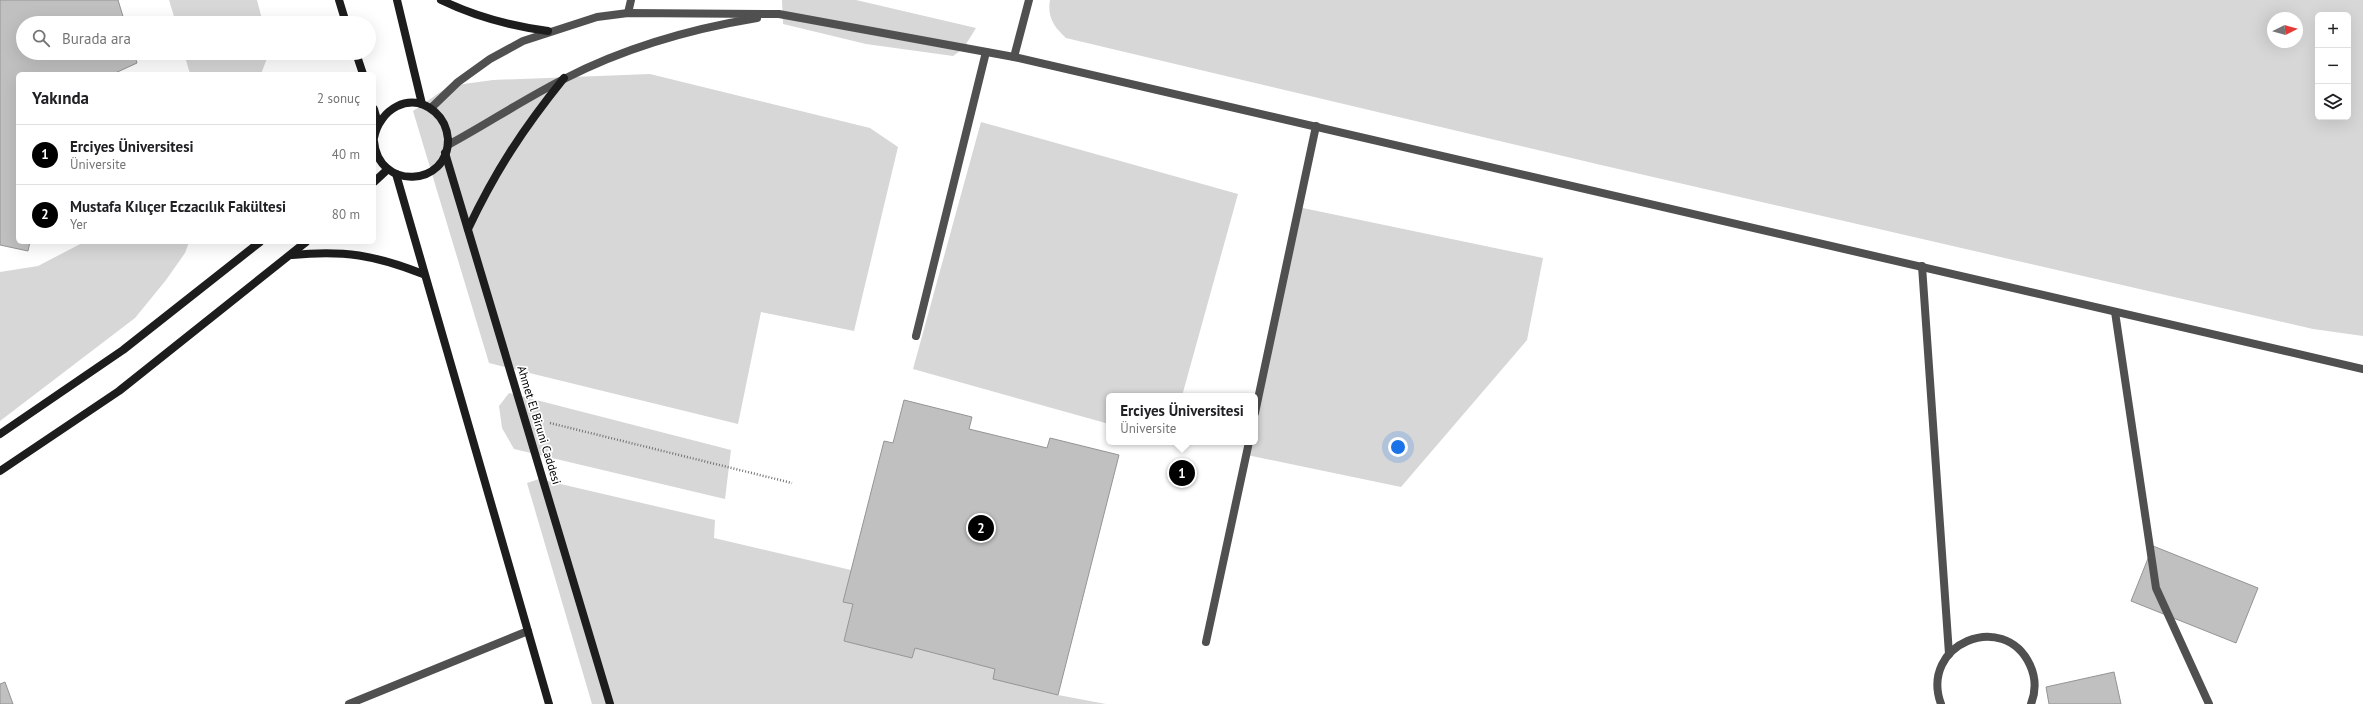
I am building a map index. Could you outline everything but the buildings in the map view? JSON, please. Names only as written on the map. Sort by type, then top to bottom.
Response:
[{"type":"street","points":[[339,0],[344,16]]},
{"type":"street","points":[[397,0],[422,104]]},
{"type":"street","points":[[441,0],[466,12],[492,21],[548,31]]},
{"type":"street","points":[[628,13],[631,0]]},
{"type":"street","points":[[1014,57],[1029,0]]},
{"type":"street","points":[[430,108],[458,82],[490,59],[523,41],[548,31],[597,17],[628,13],[779,14],[1014,57],[2363,369]]},
{"type":"street","points":[[376,141],[378,156],[388,169],[396,174],[404,176],[421,176],[436,167],[447,149],[564,78],[616,55],[669,37],[724,23],[779,14]]},
{"type":"street","points":[[916,336],[986,52]]},
{"type":"street","points":[[358,60],[362,72]]},
{"type":"street","points":[[468,229],[507,154],[534,115],[564,78]]},
{"type":"street","points":[[376,131],[390,110],[397,105],[410,103],[422,104],[430,108],[442,120],[446,128],[447,149]]},
{"type":"street","points":[[1258,399],[1316,126]]},
{"type":"street","name":"Ahmet El Biruni Caddesi","points":[[447,149],[468,229],[610,704]]},
{"type":"street","points":[[376,180],[388,169]]},
{"type":"street","points":[[396,174],[423,274],[549,704]]},
{"type":"street","points":[[0,434],[123,350],[257,244]]},
{"type":"street","points":[[0,470],[119,392],[304,244]]},
{"type":"street","points":[[292,255],[326,251],[361,254],[392,262],[423,274]]},
{"type":"street","points":[[1922,266],[1949,654]]},
{"type":"street","points":[[2115,312],[2156,588],[2209,704]]},
{"type":"street","points":[[1206,642],[1248,445]]},
{"type":"street","points":[[349,704],[528,630]]},
{"type":"street","points":[[1941,704],[1938,678],[1943,661],[1963,642],[1977,638],[1990,637],[2008,642],[2023,654],[2032,669],[2035,688],[2031,704]]},
{"type":"path","points":[[524,417],[792,483]]},
{"type":"shaded area","points":[[169,0],[257,0],[261,16],[174,16]]},
{"type":"shaded area","points":[[782,0],[856,0],[976,28],[963,49],[953,56],[866,44],[783,24]]},
{"type":"shaded area","points":[[1050,0],[2363,0],[2363,336],[2313,329],[1601,165],[1066,38],[1055,26],[1050,12]]},
{"type":"shaded area","points":[[186,60],[266,60],[262,72],[189,72]]},
{"type":"shaded area","points":[[650,74],[870,128],[898,147],[854,331],[761,312],[738,424],[489,363],[413,111],[449,86],[493,80]]},
{"type":"shaded area","points":[[981,122],[1238,194],[1183,393],[1106,393],[1106,423],[913,369]]},
{"type":"shaded area","points":[[1298,207],[1543,258],[1527,340],[1401,487],[1247,455],[1249,445],[1258,445],[1258,401]]},
{"type":"shaded area","points":[[80,244],[188,244],[185,253],[166,280],[135,318],[0,421],[0,272],[38,266]]},
{"type":"shaded area","points":[[509,393],[731,450],[725,499],[514,449],[502,428],[499,406]]},
{"type":"shaded area","points":[[539,479],[715,520],[714,538],[851,570],[843,602],[853,604],[844,641],[912,658],[915,648],[995,669],[993,679],[1058,695],[1106,704],[592,704],[527,483]]},
{"type":"place","name":"Erciyes Üniversitesi","points":[[1182,473]]},
{"type":"place","name":"Mustafa Kılıçer Eczacılık Fakültesi","points":[[981,528]]}]
